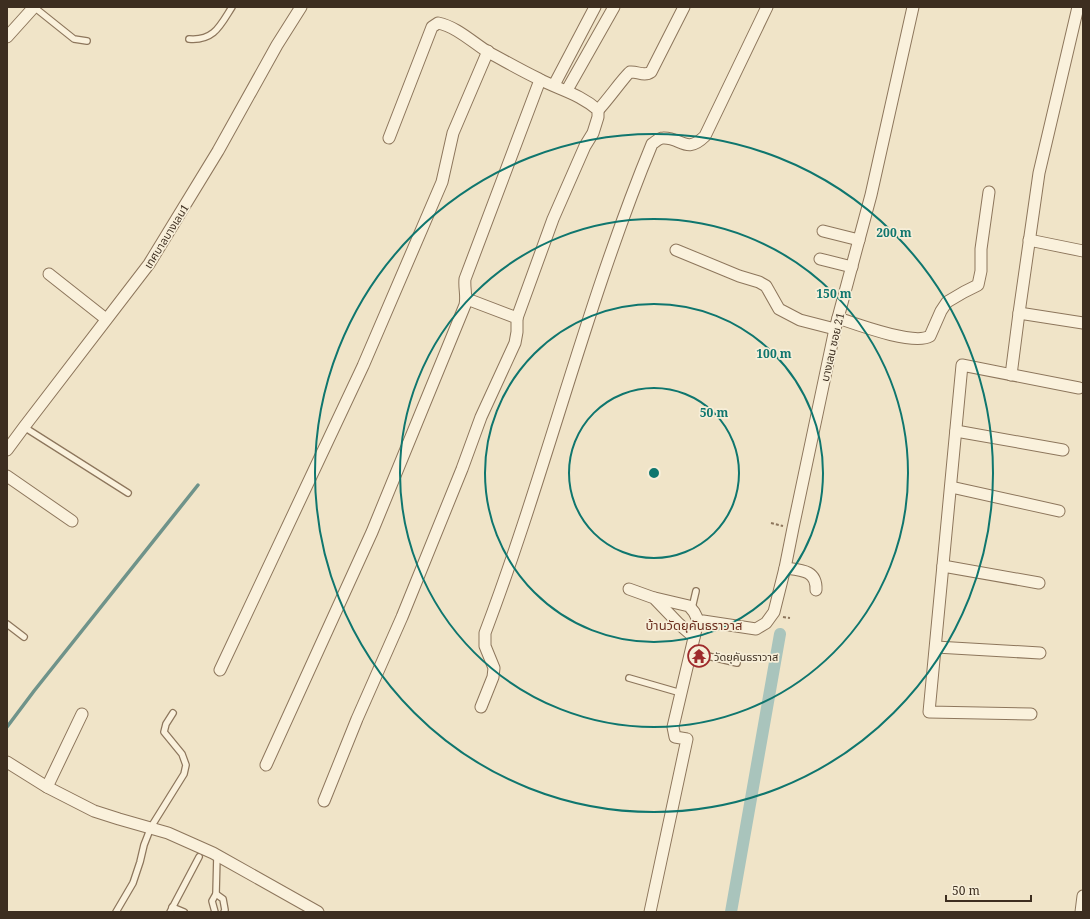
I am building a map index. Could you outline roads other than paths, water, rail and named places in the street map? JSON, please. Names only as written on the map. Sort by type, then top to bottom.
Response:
[{"type":"street","points":[[7,37],[34,7]]},
{"type":"street","name":"เทศบาลบางเลน1","points":[[7,450],[149,264],[218,151],[277,45],[301,7]]},
{"type":"street","points":[[554,85],[595,7]]},
{"type":"street","points":[[567,90],[614,7]]},
{"type":"street","points":[[324,801],[357,720],[402,617],[462,469],[481,417],[515,343],[517,318],[553,219],[585,146],[593,133],[598,117],[598,110],[630,72],[648,75],[651,72],[684,7]]},
{"type":"street","points":[[481,707],[493,677],[494,668],[485,646],[485,633],[554,431],[612,247],[652,144],[664,138],[690,145],[696,143],[704,136],[768,7]]},
{"type":"street","name":"บางเลน ซอย 21","points":[[701,621],[756,629],[766,623],[774,612],[785,568],[836,324],[871,195],[914,7]]},
{"type":"street","points":[[1012,375],[1019,313],[1039,173],[1078,7]]},
{"type":"street","points":[[388,138],[432,27],[438,23],[447,25],[488,51],[540,80],[567,90],[591,104],[598,110]]},
{"type":"street","points":[[220,670],[363,366],[442,182],[453,133],[488,51]]},
{"type":"street","points":[[266,765],[372,532],[465,306],[467,299],[464,285],[465,279],[540,80]]},
{"type":"street","points":[[676,250],[738,276],[760,282],[766,286],[779,309],[800,320],[836,324],[912,339],[926,338],[930,336],[941,311],[947,302],[978,285],[981,271],[981,249],[989,192]]},
{"type":"street","points":[[823,231],[859,240]]},
{"type":"street","points":[[1029,240],[1083,251]]},
{"type":"street","points":[[820,259],[852,267]]},
{"type":"street","points":[[49,274],[106,319]]},
{"type":"street","points":[[467,299],[517,318]]},
{"type":"street","points":[[1019,313],[1083,323]]},
{"type":"street","points":[[1031,714],[929,712],[962,365],[1079,388]]},
{"type":"street","points":[[956,430],[1063,450]]},
{"type":"street","points":[[7,476],[72,521]]},
{"type":"street","points":[[951,486],[1059,511]]},
{"type":"street","points":[[943,566],[1038,583]]},
{"type":"street","points":[[785,568],[800,570],[811,574],[816,582],[816,590]]},
{"type":"street","points":[[629,588],[654,598],[689,606],[701,621],[697,625],[673,727],[675,737],[686,739],[650,912]]},
{"type":"street","points":[[654,598],[694,637]]},
{"type":"street","points":[[936,647],[1040,653]]},
{"type":"street","points":[[47,787],[82,714]]},
{"type":"street","points":[[7,762],[47,787],[94,811],[168,833],[217,855],[318,912]]},
{"type":"street","points":[[1081,912],[1083,896]]},
{"type":"lane","points":[[34,7],[74,39],[87,41]]},
{"type":"lane","points":[[189,39],[199,40],[211,36],[232,7]]},
{"type":"lane","points":[[24,426],[128,494]]},
{"type":"lane","points":[[692,608],[696,591]]},
{"type":"lane","points":[[7,624],[24,637]]},
{"type":"lane","points":[[691,652],[737,663]]},
{"type":"lane","points":[[628,678],[681,693]]},
{"type":"lane","points":[[116,912],[132,883],[151,827],[184,774],[186,765],[182,754],[164,732],[166,724],[173,713]]},
{"type":"lane","points":[[215,912],[212,901],[216,894],[217,855]]},
{"type":"lane","points":[[184,912],[171,910],[199,857]]},
{"type":"lane","points":[[216,894],[223,899],[224,912]]},
{"type":"waterway","points":[[7,727],[198,485]]},
{"type":"waterway","points":[[731,912],[780,634]]},
{"type":"place","name":"วัดยุคันธราวาส","points":[[699,656]]},
{"type":"district","name":"บ้านวัดยุคันธราวาส","points":[[694,625]]}]
